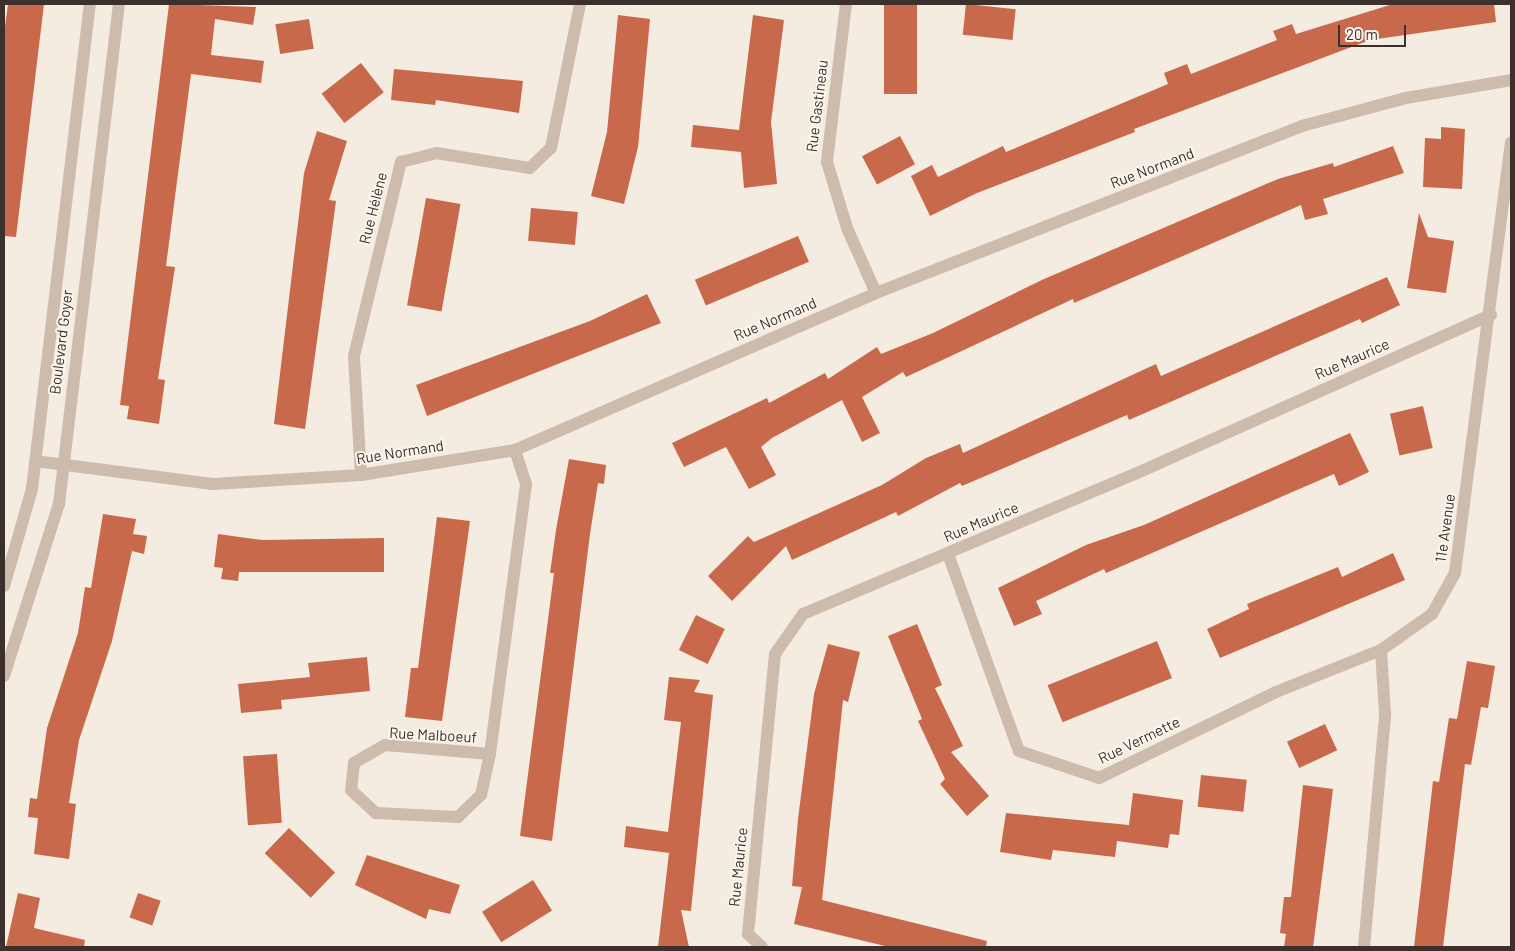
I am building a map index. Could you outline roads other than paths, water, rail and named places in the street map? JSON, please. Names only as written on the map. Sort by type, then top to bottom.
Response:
[{"type":"street","name":"Boulevard Goyer","points":[[4,586],[25,521],[35,461],[90,4]]},
{"type":"street","name":"Boulevard Goyer","points":[[4,676],[53,532],[63,465],[118,4]]},
{"type":"street","name":"Rue Hélène","points":[[361,475],[354,356],[401,162],[436,153],[530,168],[551,148],[580,4]]},
{"type":"street","name":"Rue Gastineau","points":[[846,4],[827,162],[846,228],[876,293]]},
{"type":"street","name":"Rue Normand","points":[[35,461],[213,484],[361,475],[515,450],[876,293],[1302,126],[1406,98],[1511,80]]},
{"type":"street","name":"11e Avenue","points":[[1381,650],[1432,614],[1455,573],[1491,315],[1511,143]]},
{"type":"street","name":"Rue Maurice","points":[[762,947],[748,934],[775,654],[803,614],[948,554],[1491,315]]},
{"type":"street","name":"Rue Malboeuf","points":[[490,754],[386,745],[354,763],[351,790],[376,813],[458,817],[481,795],[490,754],[526,484],[515,450]]},
{"type":"street","name":"Rue Vermette","points":[[948,554],[1019,751],[1099,778],[1276,692],[1381,650]]},
{"type":"street","points":[[1364,947],[1385,714],[1381,650]]}]
